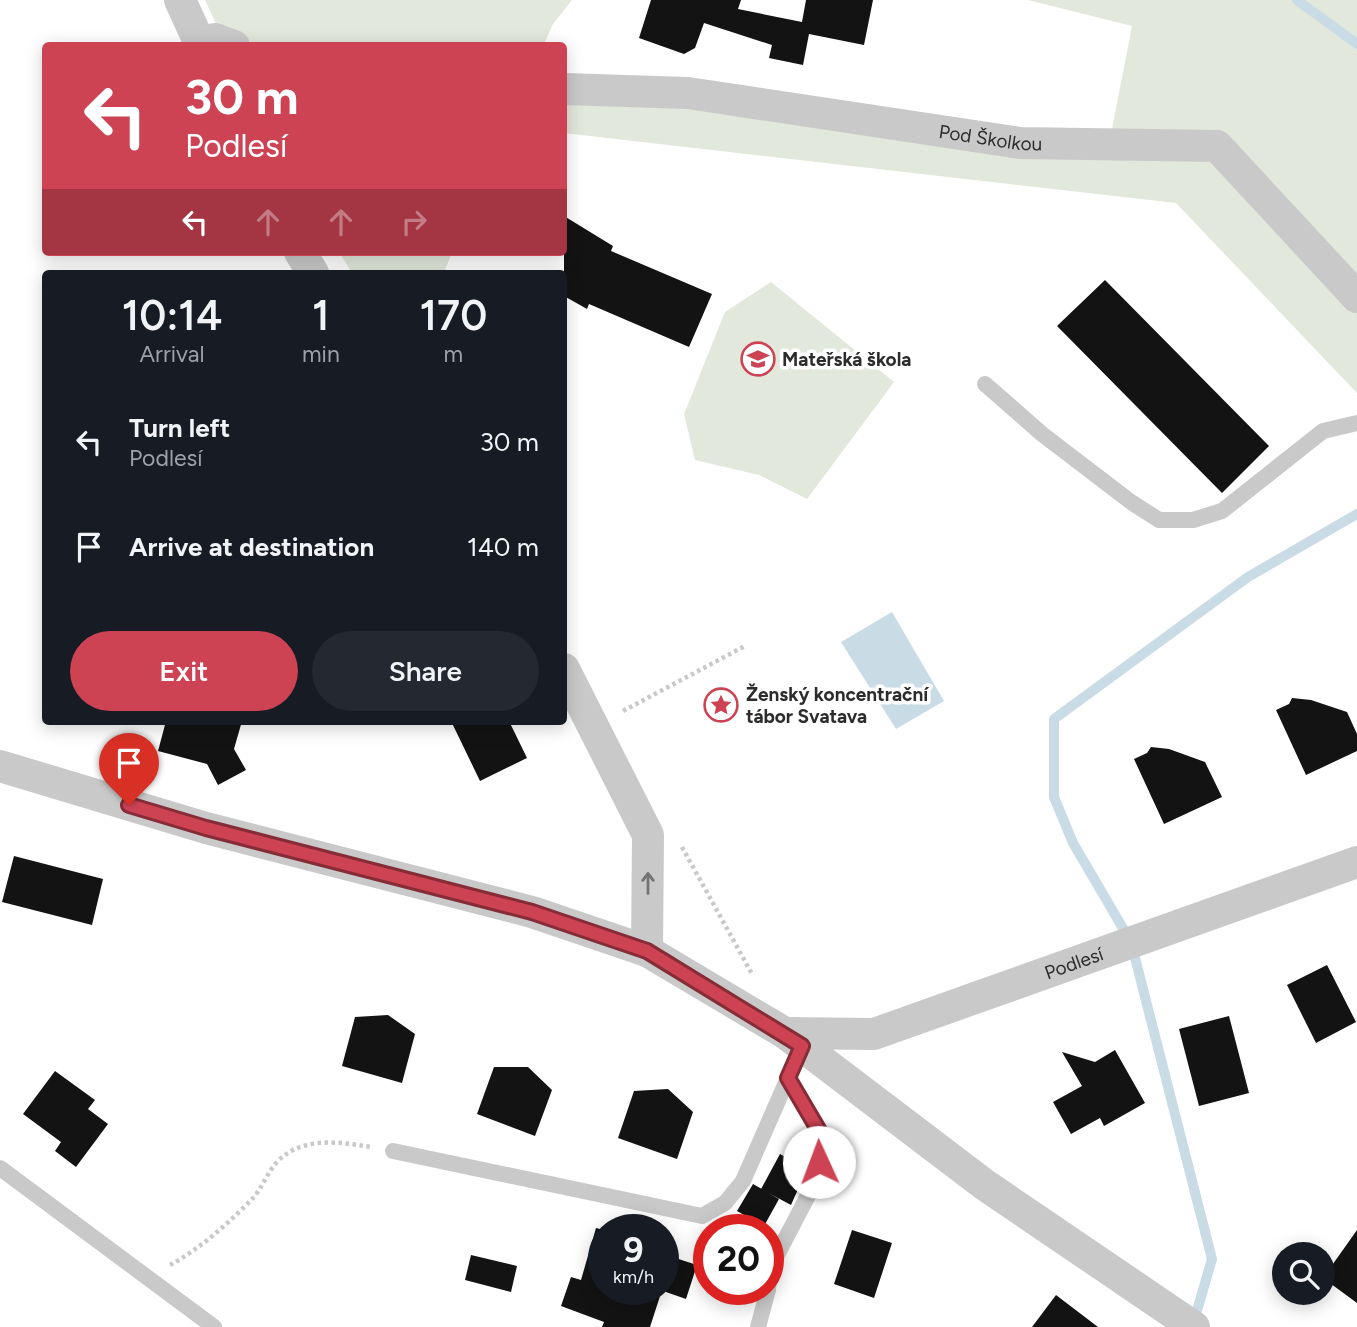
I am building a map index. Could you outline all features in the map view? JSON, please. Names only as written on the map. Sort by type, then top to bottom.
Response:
[{"type":"street","points":[[180,0],[200,42]]},
{"type":"street","points":[[207,42],[215,39],[223,42]]},
{"type":"street","name":"Pod Školkou","points":[[567,89],[688,93],[1020,143],[1217,146],[1357,297]]},
{"type":"street","points":[[567,674],[648,835],[647,951]]},
{"type":"street","points":[[0,766],[206,828],[532,912],[647,951],[794,1039],[985,1185],[1194,1327]]},
{"type":"street","name":"Podlesí","points":[[794,1039],[874,1034],[1357,862]]},
{"type":"lane","points":[[985,384],[1042,434],[1159,520],[1193,520],[1222,511],[1323,431],[1357,423]]},
{"type":"lane","points":[[393,1151],[702,1216],[725,1203],[743,1181],[788,1078],[794,1039]]},
{"type":"lane","points":[[784,1242],[814,1184],[825,1141],[788,1078]]},
{"type":"lane","points":[[0,1168],[214,1327]]},
{"type":"lane","points":[[758,1327],[764,1305]]},
{"type":"path","points":[[592,728],[745,646]]},
{"type":"path","points":[[147,1277],[184,1258],[255,1195],[279,1160],[302,1147],[333,1141],[393,1151]]},
{"type":"shaded area","points":[[205,0],[572,0],[553,24],[545,42],[225,42]]},
{"type":"shaded area","points":[[1028,0],[1357,0],[1357,393],[1176,203],[567,133],[567,105],[699,106],[1094,160],[1112,129],[1132,26]]},
{"type":"shaded area","points":[[341,256],[450,256],[445,270],[350,270]]},
{"type":"shaded area","points":[[771,282],[894,382],[807,499],[759,475],[695,460],[684,414],[725,312]]},
{"type":"shaded area","points":[[892,612],[944,701],[896,729],[841,642]]},
{"type":"building","points":[[651,0],[741,0],[738,9],[802,22],[806,0],[873,0],[864,45],[809,34],[803,65],[769,58],[772,45],[704,23],[695,48],[684,54],[639,38]]},
{"type":"building","points":[[567,218],[613,246],[611,251],[712,294],[689,347],[589,304],[587,309],[567,298],[567,270],[564,270],[564,256],[567,256]]},
{"type":"building","points":[[1105,280],[1269,446],[1222,493],[1057,326]]},
{"type":"building","points":[[1292,698],[1311,700],[1347,712],[1357,734],[1357,751],[1306,775],[1276,710],[1289,704]]},
{"type":"building","points":[[165,725],[241,725],[234,749],[246,770],[218,785],[207,764],[158,751]]},
{"type":"building","points":[[453,725],[511,725],[527,758],[480,781]]},
{"type":"building","points":[[1151,747],[1169,749],[1205,762],[1222,797],[1164,824],[1134,759],[1147,753]]},
{"type":"building","points":[[14,856],[103,879],[92,925],[2,902]]},
{"type":"building","points":[[1327,965],[1356,1022],[1316,1043],[1287,985]]},
{"type":"building","points":[[388,1015],[415,1034],[402,1083],[342,1066],[355,1017]]},
{"type":"building","points":[[1229,1016],[1249,1093],[1199,1106],[1179,1029]]},
{"type":"building","points":[[1115,1050],[1145,1103],[1104,1126],[1100,1118],[1071,1134],[1053,1102],[1082,1086],[1062,1052],[1095,1062]]},
{"type":"building","points":[[494,1067],[528,1067],[552,1090],[535,1136],[477,1114]]},
{"type":"building","points":[[55,1071],[95,1100],[88,1109],[108,1124],[76,1167],[55,1151],[61,1142],[23,1114]]},
{"type":"building","points":[[668,1089],[693,1112],[677,1159],[618,1138],[634,1091]]},
{"type":"building","points":[[780,1154],[807,1169],[791,1205],[761,1189]]},
{"type":"building","points":[[753,1184],[779,1199],[771,1214],[742,1214],[737,1211]]},
{"type":"building","points":[[852,1230],[892,1243],[874,1298],[834,1284]]},
{"type":"building","points":[[1357,1230],[1357,1303],[1335,1287],[1335,1261]]},
{"type":"building","points":[[471,1255],[517,1266],[511,1292],[465,1280]]},
{"type":"building","points":[[588,1256],[588,1305],[657,1305],[650,1327],[602,1327],[604,1322],[561,1306],[571,1277],[581,1280]]},
{"type":"building","points":[[679,1259],[693,1264],[693,1277],[686,1299],[679,1297]]},
{"type":"building","points":[[1056,1295],[1098,1327],[1032,1327]]},
{"type":"waterway","points":[[1297,0],[1357,44]]},
{"type":"waterway","points":[[1194,1321],[1212,1259],[1131,942],[1073,843],[1054,797],[1054,719],[1248,577],[1357,514]]},
{"type":"place","name":"Mateřská škola","points":[[758,359]]},
{"type":"place","name":"Ženský koncentrační tábor Svatava","points":[[721,705]]},
{"type":"route","points":[[129,805],[206,828],[532,912],[647,951],[785,1033],[802,1046],[788,1078],[825,1141],[819,1162]]}]
